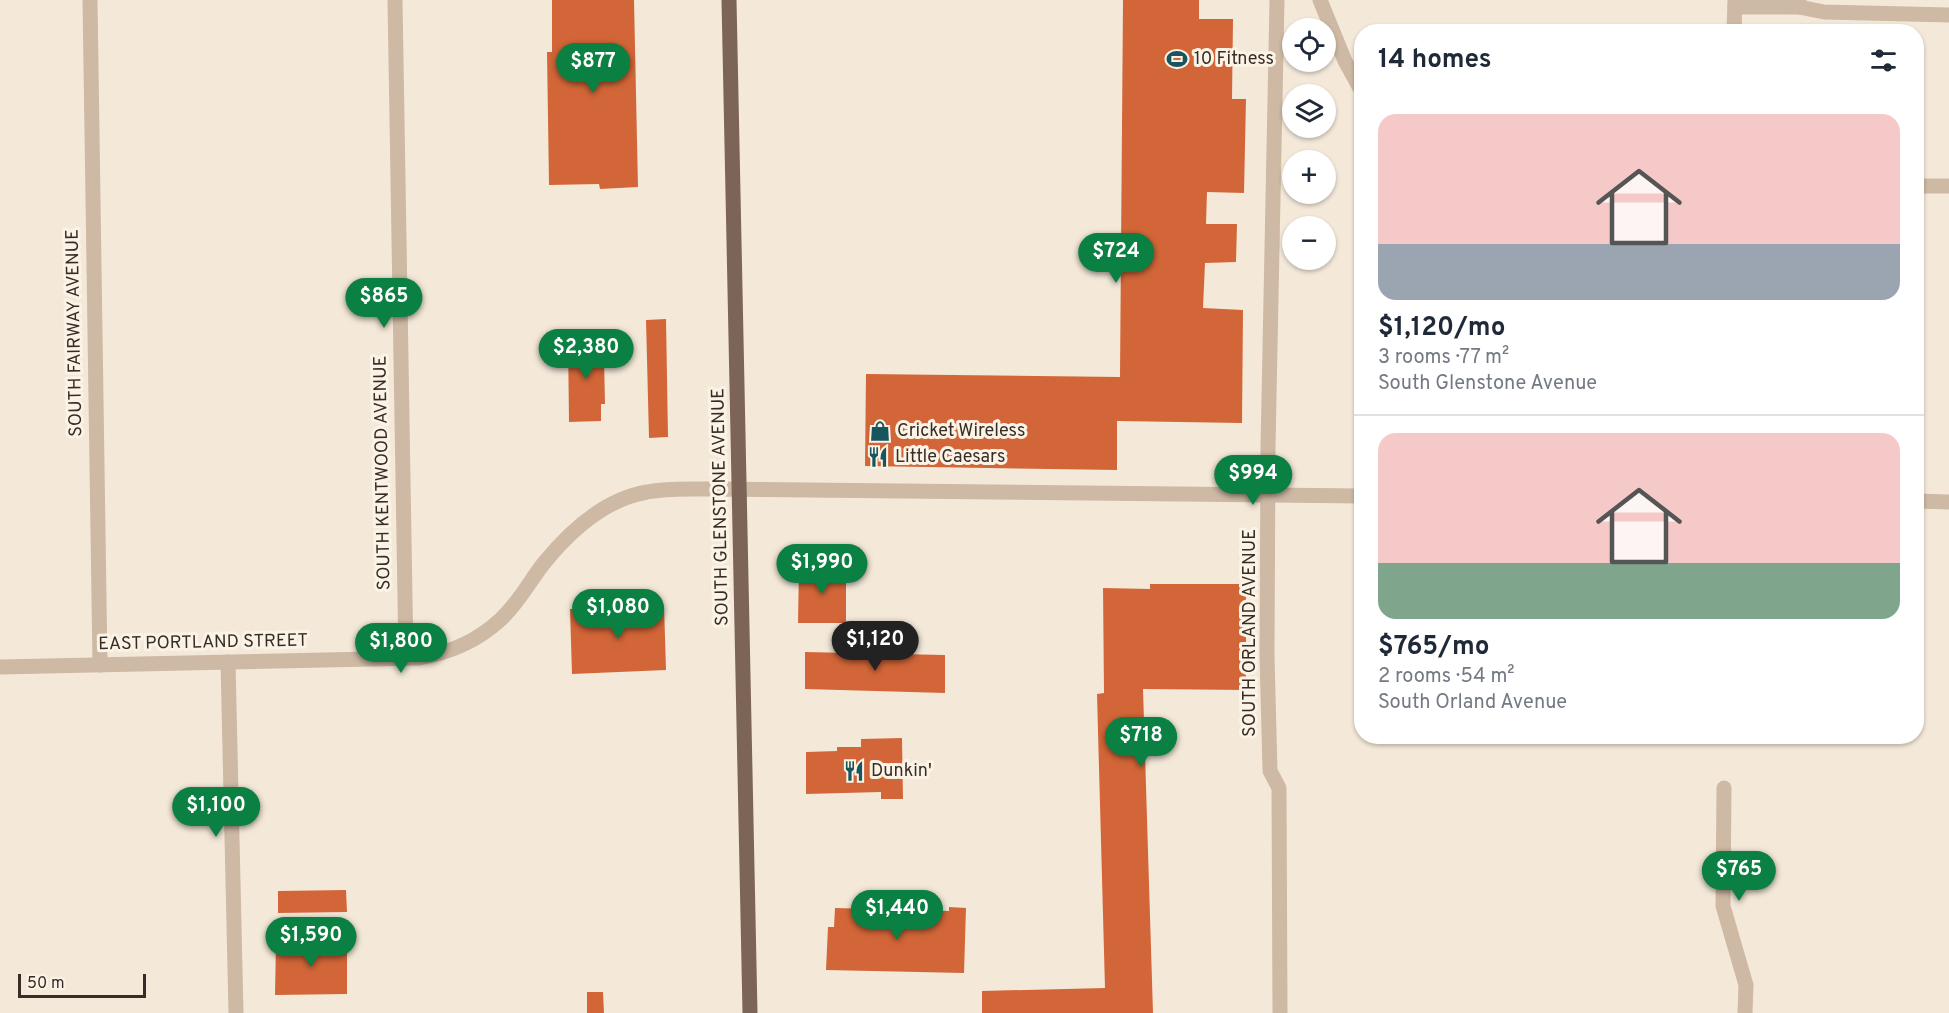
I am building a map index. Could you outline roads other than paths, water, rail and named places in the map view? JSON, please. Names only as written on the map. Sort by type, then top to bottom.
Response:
[{"type":"main road","name":"SOUTH GLENSTONE AVENUE","points":[[729,0],[750,1013]]},
{"type":"street","name":"SOUTH FAIRWAY AVENUE","points":[[90,0],[100,665]]},
{"type":"street","name":"SOUTH KENTWOOD AVENUE","points":[[395,0],[406,658]]},
{"type":"street","name":"SOUTH ORLAND AVENUE","points":[[1277,0],[1267,656],[1270,771],[1279,788],[1280,1013]]},
{"type":"street","points":[[1320,0],[1354,77]]},
{"type":"street","points":[[1734,24],[1735,3],[1799,3],[1824,12],[1949,15]]},
{"type":"street","points":[[1924,186],[1949,186]]},
{"type":"street","name":"EAST PORTLAND STREET","points":[[0,667],[406,658],[447,652],[488,630],[513,607],[544,563],[569,536],[612,504],[646,492],[740,490],[1354,496]]},
{"type":"street","points":[[1924,501],[1949,502]]},
{"type":"street","points":[[228,662],[236,1013]]},
{"type":"street","points":[[1724,788],[1723,906],[1746,985],[1745,1013]]},
{"type":"place","name":"10 Fitness","points":[[1177,59]]},
{"type":"place","name":"Cricket Wireless","points":[[880,431]]},
{"type":"place","name":"Little Caesars","points":[[878,457]]},
{"type":"place","name":"Dunkin'","points":[[854,771]]}]
